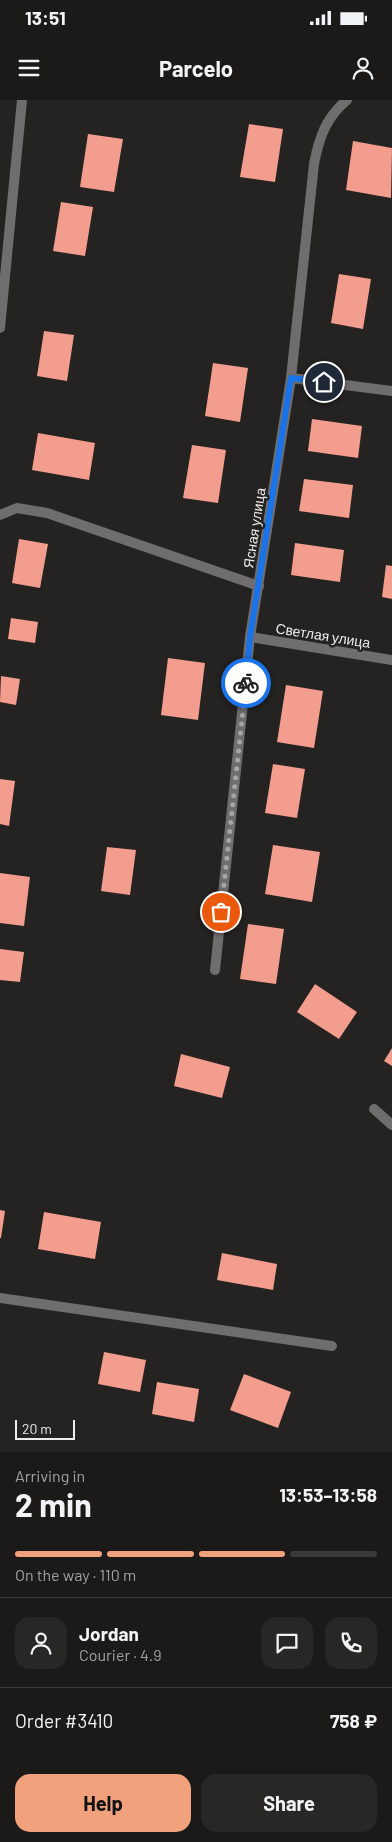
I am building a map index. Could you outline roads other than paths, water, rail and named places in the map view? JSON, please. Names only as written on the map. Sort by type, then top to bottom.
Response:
[{"type":"street","points":[[0,328],[22,100]]},
{"type":"street","name":"Ясная улица","points":[[215,970],[250,637],[291,378],[317,147],[330,116],[347,100]]},
{"type":"street","points":[[291,378],[392,391]]},
{"type":"street","points":[[0,515],[17,508],[48,513],[259,586]]},
{"type":"street","name":"Светлая улица","points":[[250,637],[392,660]]},
{"type":"street","points":[[374,1109],[392,1125]]},
{"type":"street","points":[[0,1298],[332,1346]]}]
